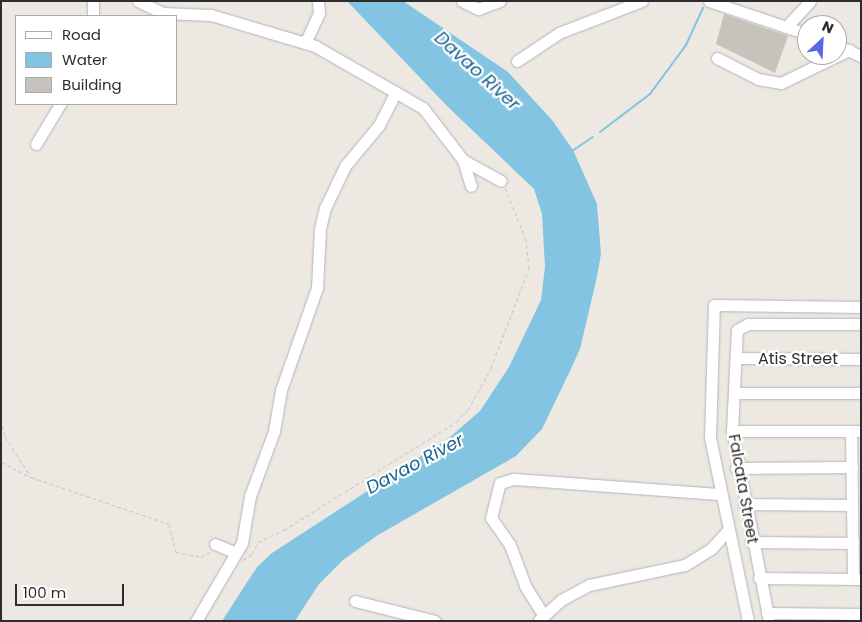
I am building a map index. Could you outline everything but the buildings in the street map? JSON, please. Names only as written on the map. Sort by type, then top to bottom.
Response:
[{"type":"street","points":[[92,15],[93,1]]},
{"type":"street","points":[[138,1],[163,13],[211,15],[306,41],[396,92],[429,114],[464,160],[471,186]]},
{"type":"street","points":[[306,41],[319,13],[318,1]]},
{"type":"street","points":[[462,1],[478,9],[500,1]]},
{"type":"street","points":[[517,61],[559,33],[642,1]]},
{"type":"street","points":[[710,1],[797,31]]},
{"type":"street","points":[[786,27],[810,1]]},
{"type":"street","points":[[717,58],[758,79],[781,82],[849,50],[861,56]]},
{"type":"street","points":[[196,621],[235,556],[274,431],[281,390],[317,288],[323,215],[346,166],[379,125],[396,92]]},
{"type":"street","points":[[36,144],[59,105]]},
{"type":"street","points":[[464,160],[501,181]]},
{"type":"street","points":[[748,621],[719,494],[709,420],[714,305],[861,307]]},
{"type":"street","name":"Falcata Street","points":[[768,617],[736,468],[732,431],[738,327],[861,324]]},
{"type":"street","name":"Atis Street","points":[[736,358],[861,359]]},
{"type":"street","points":[[735,393],[861,393]]},
{"type":"street","points":[[732,431],[856,431],[852,467],[852,505],[853,543],[857,579],[759,578]]},
{"type":"street","points":[[736,468],[852,467]]},
{"type":"street","points":[[541,618],[524,585],[510,545],[491,518],[500,483],[513,479],[719,494]]},
{"type":"street","points":[[744,504],[852,505]]},
{"type":"street","points":[[529,621],[541,618],[570,594],[589,585],[685,565],[711,549],[727,531]]},
{"type":"street","points":[[751,542],[853,543]]},
{"type":"street","points":[[216,544],[235,556]]},
{"type":"street","points":[[355,601],[435,621]]},
{"type":"street","points":[[768,617],[861,614]]},
{"type":"path","points":[[235,556],[248,559],[258,542],[284,530],[456,422],[468,410],[491,368],[529,268],[526,240],[513,200],[501,181]]},
{"type":"path","points":[[1,419],[5,437],[31,477]]},
{"type":"path","points":[[1,462],[31,477],[169,524],[176,552],[202,557],[216,544]]},
{"type":"water","name":"Davao River","points":[[347,1],[403,1],[508,72],[552,120],[573,150],[597,204],[601,254],[596,281],[580,349],[570,371],[542,429],[516,456],[378,535],[343,560],[319,584],[295,621],[222,621],[257,567],[272,553],[449,438],[480,411],[509,367],[541,300],[545,267],[542,214],[534,189],[447,106]]},
{"type":"waterway","points":[[600,132],[650,94],[686,45],[703,8]]},
{"type":"waterway","points":[[572,151],[593,137]]}]
